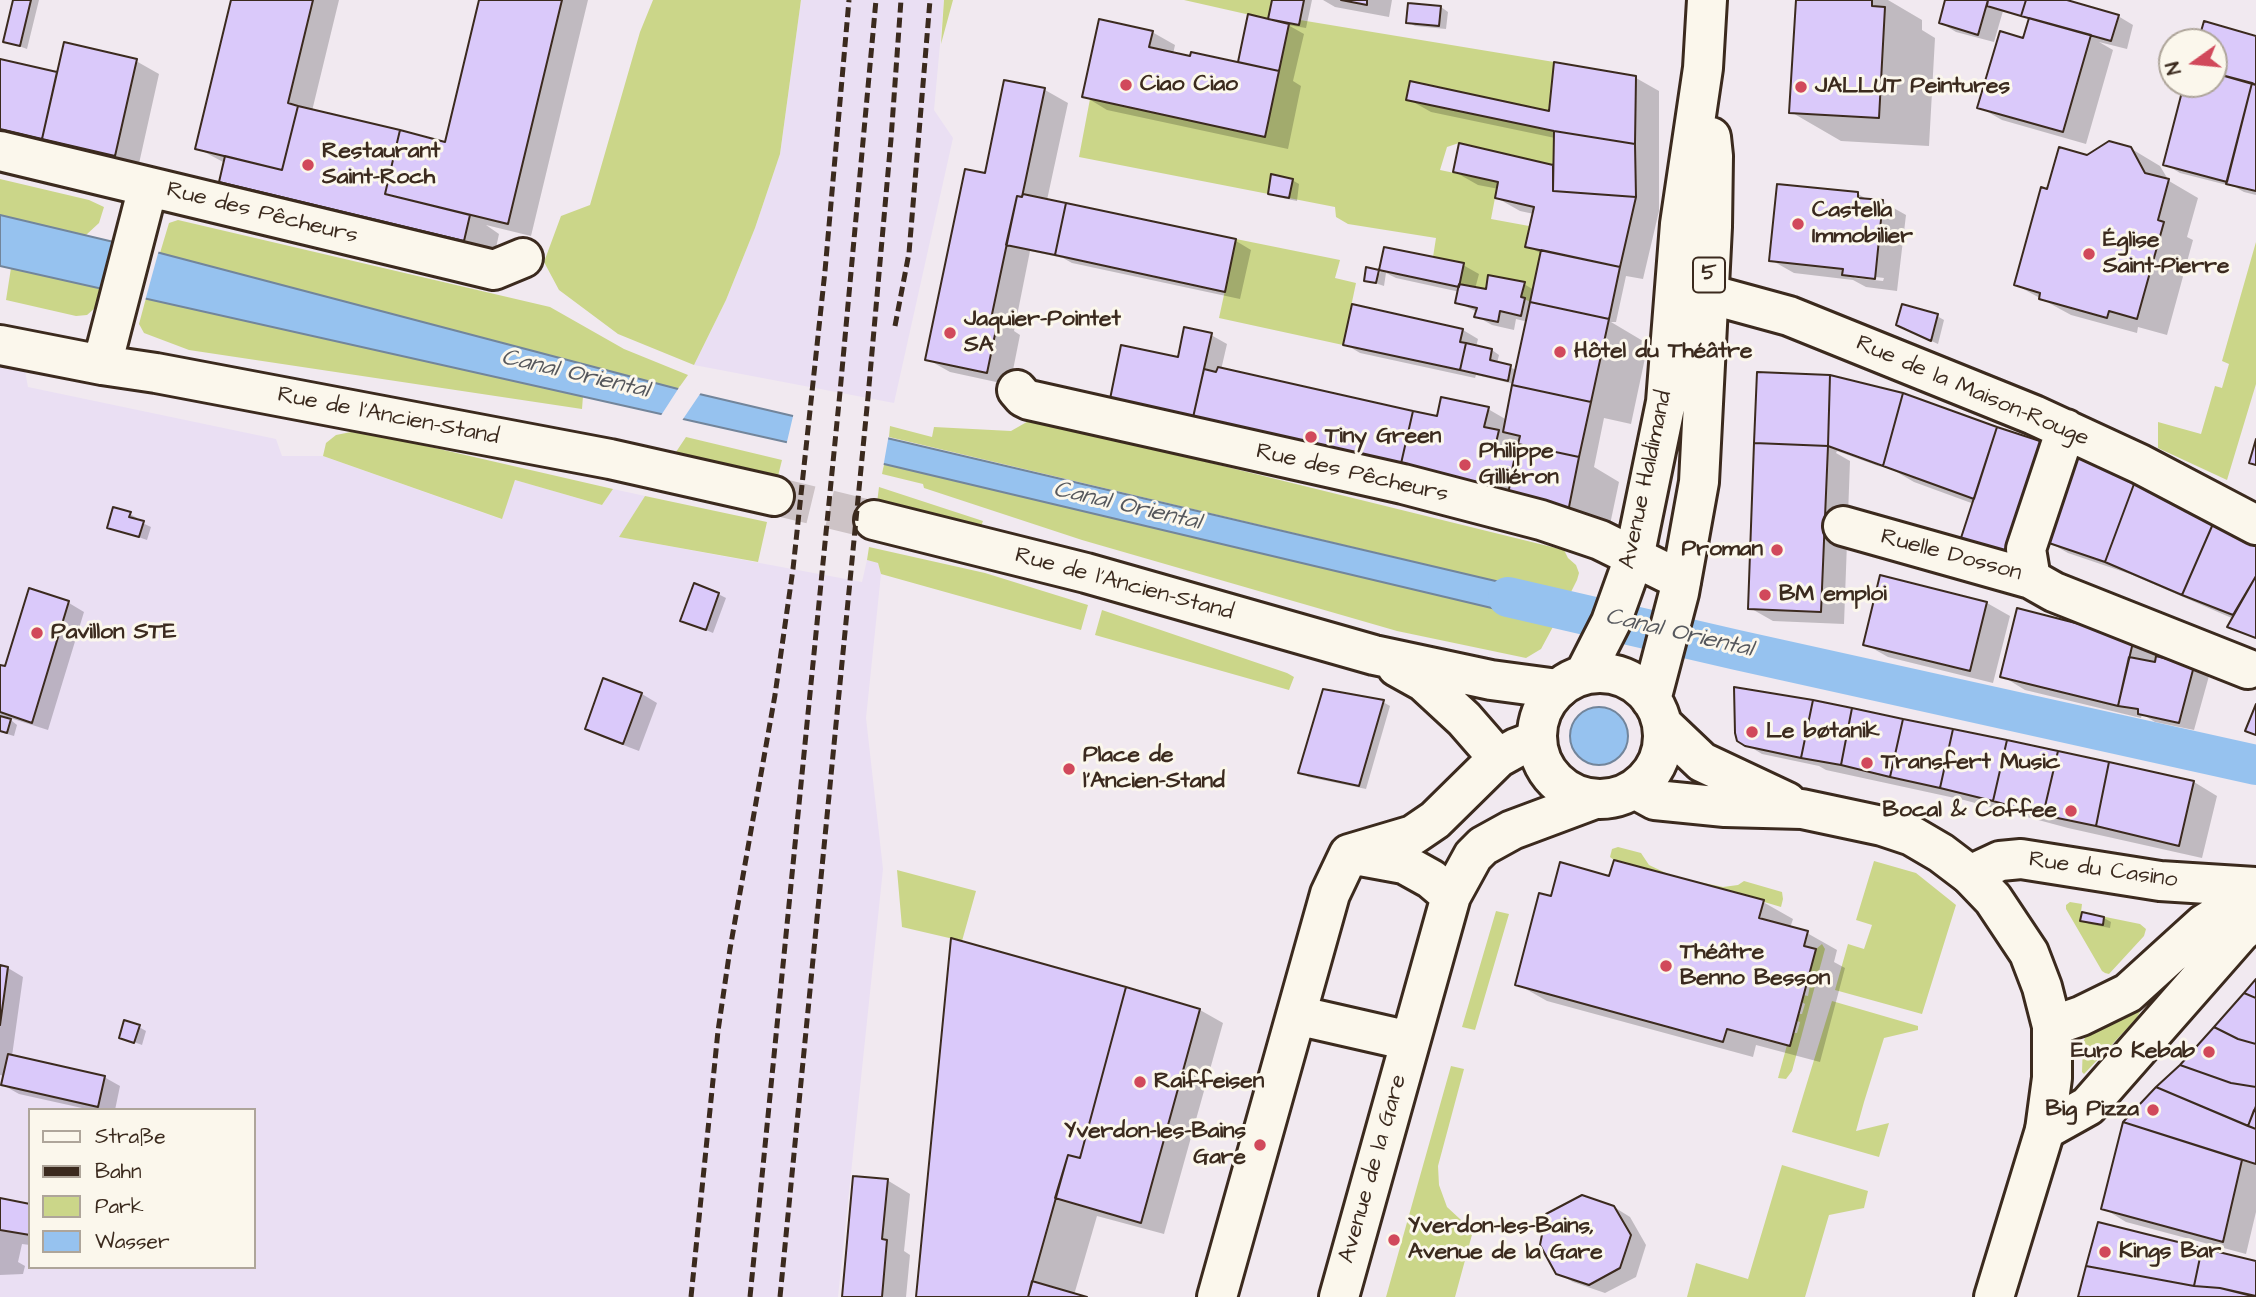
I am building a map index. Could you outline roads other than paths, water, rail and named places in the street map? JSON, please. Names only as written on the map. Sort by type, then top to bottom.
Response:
[{"type":"street","name":"Avenue Haldimand","points":[[1658,697],[1699,482],[1692,297],[1679,224],[1703,68],[1707,0]]},
{"type":"street","name":"Rue des Pêcheurs","points":[[0,151],[144,203],[494,270],[523,258]]},
{"type":"street","points":[[103,365],[144,203]]},
{"type":"street","name":"Avenue Haldimand","points":[[1580,672],[1611,622],[1631,567],[1665,402],[1692,297]]},
{"type":"street","name":"Rue de la Maison-Rouge","points":[[1692,297],[1736,301],[1789,316],[2066,429],[2256,525]]},
{"type":"street","name":"Rue de l'Ancien-Stand","points":[[0,345],[597,456],[774,496]]},
{"type":"street","name":"Rue des Pêcheurs","points":[[1017,390],[1029,400],[1403,484],[1541,520],[1600,540],[1631,567],[1680,587]]},
{"type":"street","name":"Ruelle Dosson","points":[[1843,526],[2031,579],[2026,549],[2066,429]]},
{"type":"street","name":"Rue de l'Ancien-Stand","points":[[874,520],[1086,573],[1374,655],[1491,680],[1580,672]]},
{"type":"street","points":[[2031,579],[2054,592],[2248,669]]},
{"type":"street","name":"Rue de l'Ancien-Stand","points":[[1374,655],[1424,682],[1464,719],[1498,758]]},
{"type":"street","points":[[1658,697],[1662,749],[1652,771],[1635,789],[1620,796],[1595,799],[1577,795],[1561,786],[1549,774],[1537,740],[1538,721],[1546,704],[1580,672],[1603,673],[1622,677],[1658,697],[1702,762],[1802,809]]},
{"type":"street","points":[[1217,1297],[1330,894],[1349,854],[1413,835],[1434,820],[1498,758],[1537,740]]},
{"type":"street","points":[[1635,789],[1655,800],[1725,807],[1802,809],[1882,826],[1912,836],[1941,853],[1993,899],[2029,953],[2042,987],[2052,1026],[2052,1078],[2045,1130],[1994,1297]]},
{"type":"street","name":"Avenue de la Gare","points":[[1339,1297],[1451,895],[1473,856],[1483,846],[1512,830],[1595,799]]},
{"type":"street","points":[[1349,854],[1404,864],[1431,879],[1451,895]]},
{"type":"street","name":"Rue du Casino","points":[[1970,876],[2000,861],[2021,859],[2161,881],[2256,887]]},
{"type":"street","points":[[2052,1026],[2081,1016],[2128,993],[2204,924],[2234,905],[2256,898]]},
{"type":"street","points":[[2045,1130],[2088,1105],[2240,933],[2256,919]]},
{"type":"street","points":[[1296,1015],[1410,1041]]},
{"type":"water","points":[[0,215],[160,253],[678,389],[1568,598],[1555,623],[884,464],[0,266]]},
{"type":"water","points":[[1599,707],[1610,709],[1623,720],[1628,736],[1626,747],[1615,760],[1599,765],[1588,763],[1575,752],[1570,736],[1572,725],[1583,712]]},
{"type":"waterway","name":"Canal Oriental","points":[[1508,597],[2256,765]]},
{"type":"tunnel","points":[[774,496],[874,520]]},
{"type":"railway","points":[[691,1297],[718,1031],[775,695],[793,569],[825,271],[849,0]]},
{"type":"railway","points":[[750,1297],[876,0]]},
{"type":"railway","points":[[780,1297],[868,397],[901,0]]},
{"type":"railway","points":[[895,326],[909,253],[930,0]]},
{"type":"place","name":"Ciao Ciao","points":[[1126,85]]},
{"type":"place","name":"JALLUT Peintures","points":[[1801,87]]},
{"type":"place","name":"Restaurant Saint-Roch","points":[[308,165]]},
{"type":"place","name":"Castella Immobilier","points":[[1798,224]]},
{"type":"place","name":"Église Saint-Pierre","points":[[2089,254]]},
{"type":"place","name":"Jaquier-Pointet SA","points":[[950,333]]},
{"type":"place","name":"Hôtel du Théâtre","points":[[1560,352]]},
{"type":"place","name":"Tiny Green","points":[[1311,437]]},
{"type":"place","name":"Philippe Gilliéron","points":[[1465,465]]},
{"type":"place","name":"Proman","points":[[1777,550]]},
{"type":"place","name":"BM emploi","points":[[1765,595]]},
{"type":"place","name":"Pavillon STE","points":[[37,633]]},
{"type":"place","name":"Le bøtanik","points":[[1752,732]]},
{"type":"place","name":"Transfert Music","points":[[1867,763]]},
{"type":"place","name":"Place de l'Ancien-Stand","points":[[1069,769]]},
{"type":"place","name":"Bocal & Coffee","points":[[2071,811]]},
{"type":"place","name":"Théâtre Benno Besson","points":[[1666,966]]},
{"type":"place","name":"Euro Kebab","points":[[2209,1052]]},
{"type":"place","name":"Raiffeisen","points":[[1140,1082]]},
{"type":"place","name":"Big Pizza","points":[[2153,1110]]},
{"type":"place","name":"Yverdon-les-Bains Gare","points":[[1260,1145]]},
{"type":"place","name":"Yverdon-les-Bains, Avenue de la Gare","points":[[1394,1240]]},
{"type":"place","name":"Kings Bar","points":[[2105,1252]]}]
